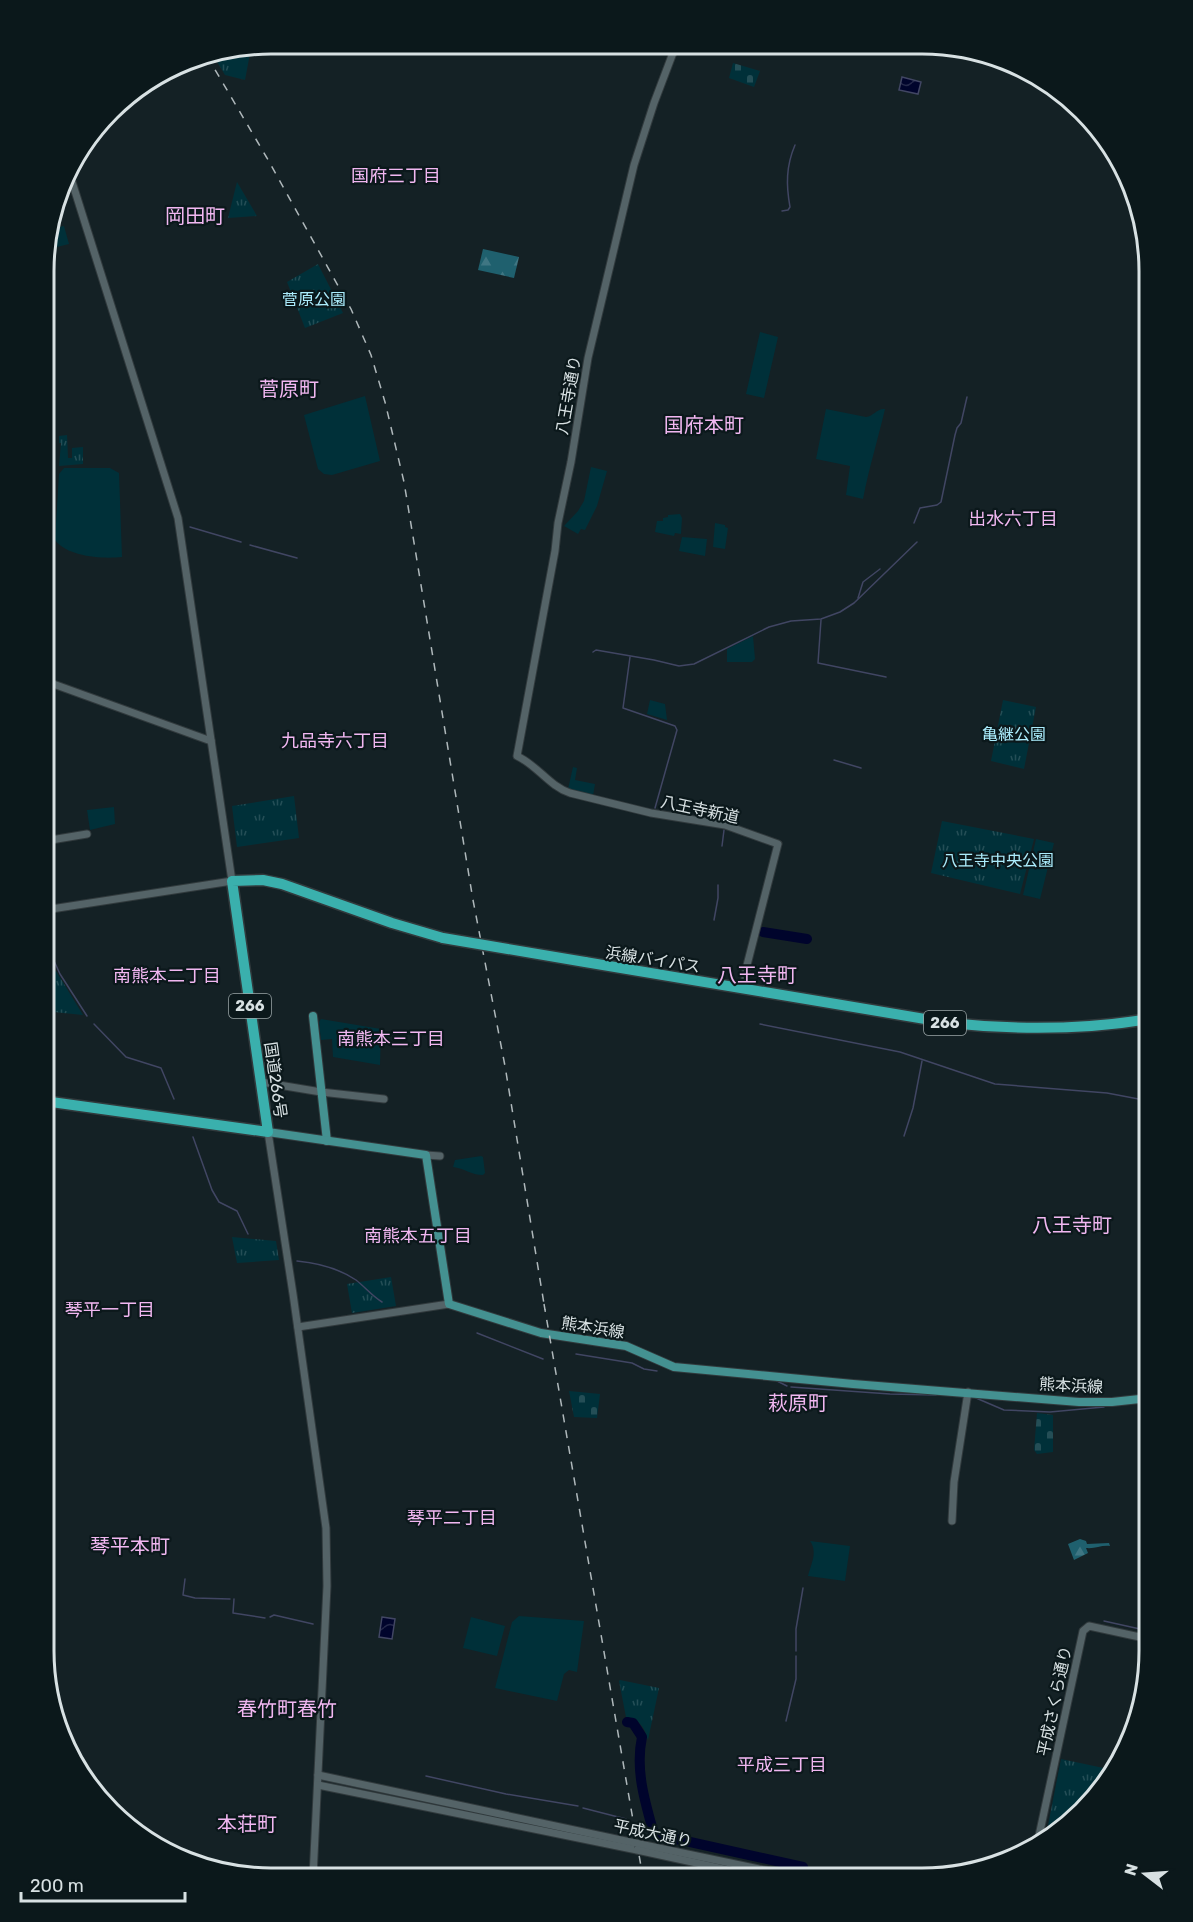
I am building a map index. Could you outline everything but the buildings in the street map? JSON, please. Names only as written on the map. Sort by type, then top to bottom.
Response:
[{"type":"highway","name":"浜線バイパス","points":[[232,881],[263,880],[282,884],[401,926],[443,938],[876,1012],[995,1028],[1089,1026],[1139,1020]]},
{"type":"highway","name":"国道266号","points":[[54,1102],[267,1132],[232,881]]},
{"type":"main road","points":[[313,1016],[327,1141]]},
{"type":"main road","points":[[267,1132],[426,1155],[449,1304]]},
{"type":"main road","name":"熊本浜線","points":[[449,1304],[541,1333],[626,1346],[674,1367],[1096,1402],[1139,1399]]},
{"type":"street","name":"八王寺通り","points":[[518,756],[588,357],[634,165],[673,54]]},
{"type":"street","points":[[54,909],[232,881],[178,518],[73,184]]},
{"type":"street","points":[[54,684],[211,741]]},
{"type":"street","name":"八王寺新道","points":[[518,756],[566,792],[651,813],[725,825],[778,844],[746,969],[744,988]]},
{"type":"street","points":[[54,840],[87,834]]},
{"type":"street","points":[[261,1082],[384,1099]]},
{"type":"street","points":[[267,1132],[325,1518],[327,1550],[313,1868]]},
{"type":"street","points":[[426,1155],[440,1156]]},
{"type":"street","points":[[298,1327],[449,1304]]},
{"type":"street","points":[[952,1521],[954,1482],[968,1392]]},
{"type":"street","name":"平成さくら通り","points":[[1040,1833],[1083,1631],[1089,1626],[1139,1637]]},
{"type":"street","points":[[318,1775],[475,1813]]},
{"type":"street","points":[[318,1785],[475,1813]]},
{"type":"street","name":"平成大通り","points":[[475,1813],[754,1868]]},
{"type":"street","name":"平成大通り","points":[[475,1813],[720,1868]]},
{"type":"green space","points":[[250,55],[245,80],[225,75],[216,61]]},
{"type":"green space","points":[[733,63],[760,71],[754,87],[729,78]]},
{"type":"green space","points":[[237,182],[257,216],[228,218]]},
{"type":"green space","points":[[64,226],[69,244],[55,247],[58,229]]},
{"type":"green space","points":[[483,249],[519,257],[514,278],[478,270]]},
{"type":"green space","name":"菅原公園","points":[[318,264],[343,313],[305,328],[287,282]]},
{"type":"green space","points":[[760,332],[778,337],[764,398],[746,394]]},
{"type":"green space","points":[[365,396],[380,461],[332,475],[324,474],[318,469],[304,415]]},
{"type":"green space","points":[[826,409],[866,417],[885,409],[863,499],[846,495],[850,466],[816,459]]},
{"type":"green space","points":[[67,435],[68,458],[72,458],[72,448],[83,447],[83,464],[59,466],[61,443],[59,443],[59,436]]},
{"type":"green space","points":[[591,467],[607,471],[597,506],[585,530],[581,529],[578,534],[564,526],[584,501]]},
{"type":"green space","points":[[64,468],[110,468],[119,473],[122,557],[86,556],[68,550],[55,540],[59,474]]},
{"type":"green space","points":[[680,514],[681,534],[675,533],[674,536],[655,532],[657,521],[663,521],[663,518],[668,515]]},
{"type":"green space","points":[[715,523],[728,528],[725,549],[713,547]]},
{"type":"green space","points":[[682,537],[707,539],[705,556],[679,551]]},
{"type":"green space","points":[[753,636],[755,659],[752,662],[727,662],[727,649]]},
{"type":"green space","points":[[650,700],[665,704],[667,720],[647,714]]},
{"type":"green space","name":"亀継公園","points":[[1003,700],[1036,707],[1024,769],[991,761]]},
{"type":"green space","points":[[573,767],[577,768],[575,780],[595,784],[593,796],[568,789]]},
{"type":"green space","points":[[294,796],[299,838],[237,847],[232,806]]},
{"type":"green space","points":[[114,807],[115,824],[90,830],[87,810]]},
{"type":"green space","name":"八王寺中央公園","points":[[942,821],[1034,839],[1020,894],[931,873]]},
{"type":"green space","points":[[1036,839],[1054,843],[1040,899],[1023,895]]},
{"type":"green space","points":[[56,971],[83,1015],[54,1012],[54,973]]},
{"type":"green space","points":[[321,1019],[381,1029],[380,1065],[333,1057],[332,1039],[321,1040],[319,1022]]},
{"type":"green space","points":[[481,1156],[485,1173],[483,1175],[453,1167],[455,1160]]},
{"type":"green space","points":[[232,1237],[276,1241],[279,1260],[237,1263]]},
{"type":"green space","points":[[391,1277],[396,1306],[352,1313],[347,1284]]},
{"type":"green space","points":[[569,1391],[600,1394],[597,1418],[574,1417]]},
{"type":"green space","points":[[1037,1413],[1053,1415],[1053,1452],[1037,1454],[1034,1450]]},
{"type":"green space","points":[[1080,1539],[1086,1541],[1087,1544],[1109,1543],[1110,1546],[1086,1548],[1088,1553],[1074,1560],[1068,1544]]},
{"type":"green space","points":[[810,1541],[850,1546],[845,1581],[808,1576],[814,1554]]},
{"type":"green space","points":[[519,1616],[584,1621],[577,1672],[569,1670],[564,1674],[557,1701],[495,1688],[512,1622]]},
{"type":"green space","points":[[471,1617],[505,1626],[497,1656],[463,1648]]},
{"type":"green space","points":[[620,1680],[659,1688],[648,1740],[641,1725],[626,1717]]},
{"type":"green space","points":[[1061,1759],[1104,1768],[1085,1794],[1048,1828]]},
{"type":"water","points":[[902,77],[921,82],[918,94],[899,90]]},
{"type":"water","points":[[382,1617],[395,1619],[392,1639],[379,1637]]},
{"type":"waterway","points":[[782,211],[790,207],[788,176],[795,145]]},
{"type":"waterway","points":[[914,523],[920,508],[941,502],[955,435],[961,423],[967,397]]},
{"type":"waterway","points":[[190,527],[241,542]]},
{"type":"waterway","points":[[593,652],[596,650],[679,666],[694,664],[769,627],[791,621],[821,619],[840,612],[854,603],[917,542]]},
{"type":"waterway","points":[[250,545],[297,558]]},
{"type":"waterway","points":[[858,598],[863,582],[880,569]]},
{"type":"waterway","points":[[821,620],[818,663],[886,677]]},
{"type":"waterway","points":[[630,657],[623,708],[675,726],[677,730],[655,808]]},
{"type":"waterway","points":[[834,760],[861,768]]},
{"type":"waterway","points":[[722,846],[724,830]]},
{"type":"waterway","points":[[714,920],[718,885]]},
{"type":"waterway","points":[[763,932],[807,939]]},
{"type":"waterway","points":[[54,961],[87,1016]]},
{"type":"waterway","points":[[94,1024],[126,1057],[161,1068],[174,1099]]},
{"type":"waterway","points":[[760,1024],[900,1052],[995,1084],[1107,1093],[1139,1099]]},
{"type":"waterway","points":[[904,1136],[913,1108],[922,1061]]},
{"type":"waterway","points":[[193,1137],[212,1190],[219,1202],[237,1211],[248,1234]]},
{"type":"waterway","points":[[297,1261],[321,1265],[342,1272],[356,1280],[382,1302]]},
{"type":"waterway","points":[[477,1333],[543,1359]]},
{"type":"waterway","points":[[576,1354],[632,1363],[644,1369],[657,1371]]},
{"type":"waterway","points":[[777,1381],[787,1386]]},
{"type":"waterway","points":[[791,1387],[936,1395]]},
{"type":"waterway","points":[[976,1398],[1004,1410],[1050,1412],[1104,1407]]},
{"type":"waterway","points":[[185,1579],[183,1595],[195,1598],[230,1599]]},
{"type":"waterway","points":[[796,1651],[796,1629],[803,1588]]},
{"type":"waterway","points":[[234,1599],[233,1613],[265,1618]]},
{"type":"waterway","points":[[270,1617],[274,1615],[313,1624]]},
{"type":"waterway","points":[[1104,1621],[1139,1629]]},
{"type":"waterway","points":[[786,1721],[796,1679],[796,1656]]},
{"type":"waterway","points":[[627,1722],[633,1723],[642,1737],[640,1774],[654,1834],[803,1867]]},
{"type":"waterway","points":[[426,1776],[506,1794],[578,1806]]},
{"type":"waterway","points":[[583,1808],[626,1819]]},
{"type":"railway","points":[[211,62],[351,309],[371,355],[385,402],[404,482],[473,900],[505,1066],[545,1310]]},
{"type":"railway","points":[[544,1304],[641,1868]]},
{"type":"district","name":"国府三丁目","points":[[396,176]]},
{"type":"district","name":"岡田町","points":[[195,216]]},
{"type":"district","name":"菅原町","points":[[289,389]]},
{"type":"district","name":"国府本町","points":[[704,425]]},
{"type":"district","name":"出水六丁目","points":[[1013,519]]},
{"type":"district","name":"九品寺六丁目","points":[[335,741]]},
{"type":"district","name":"八王寺町","points":[[757,975]]},
{"type":"district","name":"南熊本二丁目","points":[[167,976]]},
{"type":"district","name":"南熊本三丁目","points":[[391,1039]]},
{"type":"district","name":"八王寺町","points":[[1072,1225]]},
{"type":"district","name":"南熊本五丁目","points":[[418,1236]]},
{"type":"district","name":"琴平一丁目","points":[[110,1310]]},
{"type":"district","name":"萩原町","points":[[798,1403]]},
{"type":"district","name":"琴平二丁目","points":[[452,1518]]},
{"type":"district","name":"琴平本町","points":[[130,1546]]},
{"type":"district","name":"春竹町春竹","points":[[287,1709]]},
{"type":"district","name":"平成三丁目","points":[[782,1765]]},
{"type":"district","name":"本荘町","points":[[247,1824]]}]
